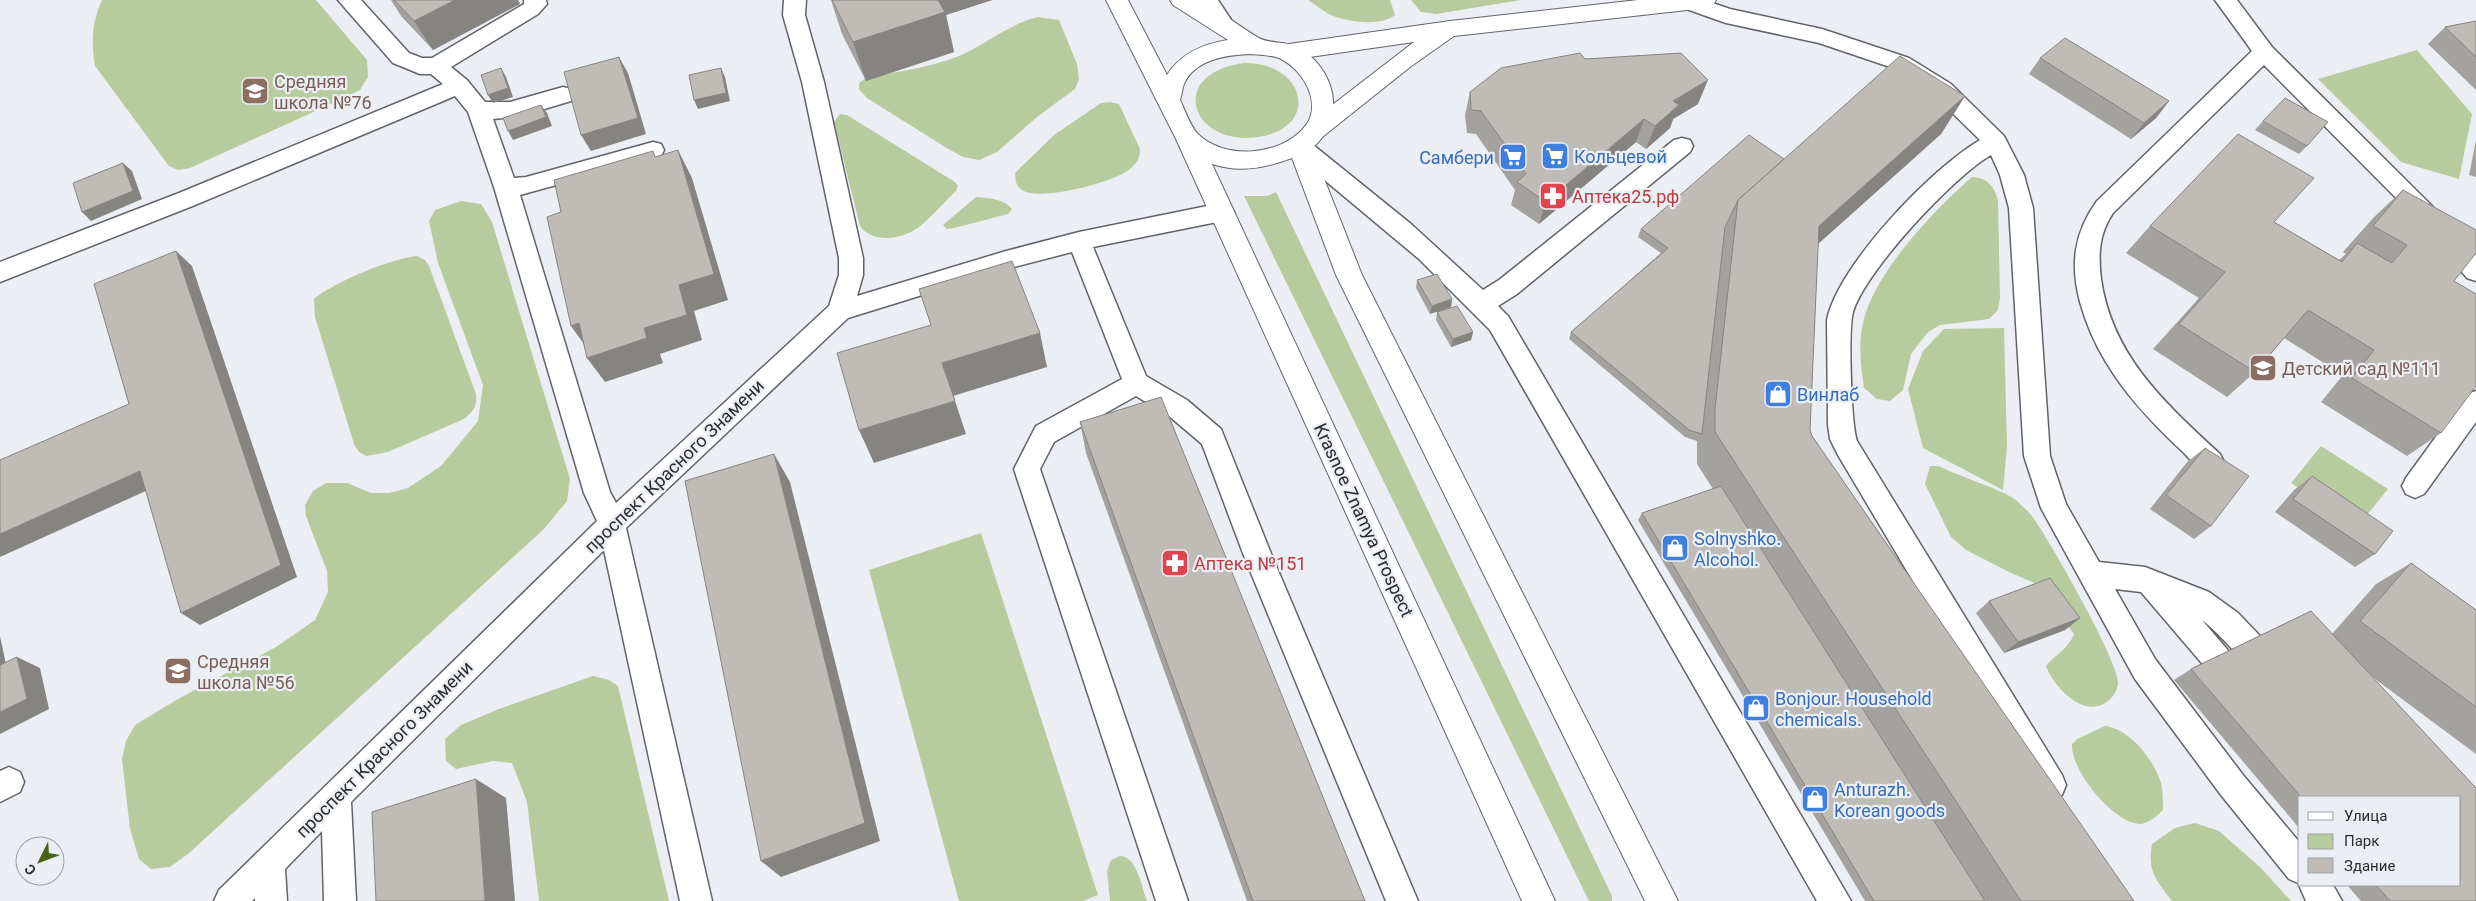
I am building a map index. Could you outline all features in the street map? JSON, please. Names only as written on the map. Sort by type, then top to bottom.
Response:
[{"type":"main road","points":[[1117,0],[1169,98],[1188,139],[1210,154],[1234,159],[1271,157],[1306,139],[1402,61],[1450,29]]},
{"type":"main road","points":[[1180,0],[1255,46]]},
{"type":"main road","points":[[1169,98],[1170,87],[1181,71],[1213,50],[1232,46],[1255,46],[1289,52],[1450,29],[1690,0]]},
{"type":"main road","points":[[1289,52],[1314,75],[1323,90],[1324,108],[1321,120],[1306,139]]},
{"type":"main road","name":"Krasnoe Znamya Prospect","points":[[1188,139],[1538,901]]},
{"type":"main road","points":[[1306,139],[1349,275],[1662,901]]},
{"type":"lane","points":[[349,0],[401,58],[420,66],[436,66],[531,9],[536,4],[535,0]]},
{"type":"lane","points":[[795,0],[794,15],[813,82],[851,258],[851,275],[840,311]]},
{"type":"lane","points":[[1207,0],[1224,26]]},
{"type":"lane","points":[[1690,0],[1726,16],[1822,36],[1901,63],[1943,90],[1996,142],[2012,175],[2021,208],[2037,456],[2054,508],[2145,669],[2232,785],[2298,866]]},
{"type":"lane","points":[[2226,0],[2264,52],[2423,211],[2476,271]]},
{"type":"lane","points":[[2211,462],[2157,412],[2121,365],[2098,323],[2089,287],[2087,240],[2094,222],[2105,207],[2264,52]]},
{"type":"lane","points":[[436,66],[459,86],[478,109],[506,187],[597,493],[612,524],[696,901]]},
{"type":"lane","points":[[0,272],[187,199],[459,86]]},
{"type":"lane","points":[[478,109],[498,113],[563,95]]},
{"type":"lane","points":[[1306,139],[1396,227],[1482,304],[1499,323],[1835,901]]},
{"type":"lane","points":[[1996,142],[1983,146],[1920,202],[1852,288],[1841,311],[1839,354],[1842,432],[1852,456],[2064,805]]},
{"type":"lane","points":[[1482,304],[1508,287],[1682,146]]},
{"type":"lane","points":[[506,187],[526,186],[653,150]]},
{"type":"lane","name":"проспект Красного Знамени","points":[[230,901],[612,524],[840,311],[1006,260],[1079,241],[1222,212]]},
{"type":"lane","points":[[1079,241],[1136,383],[1178,408],[1212,437],[1258,556],[1402,901]]},
{"type":"lane","points":[[1136,383],[1045,434],[1033,454],[1027,469],[1138,806],[1172,901]]},
{"type":"lane","points":[[2415,486],[2476,402]]},
{"type":"lane","points":[[2091,572],[2145,580],[2200,601],[2228,622],[2290,688]]},
{"type":"lane","points":[[2145,580],[2168,600],[2255,703]]},
{"type":"lane","points":[[336,796],[340,901]]},
{"type":"lane","points":[[269,863],[271,901]]},
{"type":"lane","points":[[2314,886],[2326,901]]},
{"type":"green space","name":"Средняя школа №76","points":[[102,0],[316,0],[367,60],[368,77],[360,90],[342,99],[190,168],[178,170],[169,166],[95,66],[93,32]]},
{"type":"green space","points":[[1308,0],[1390,0],[1395,15],[1389,19],[1373,22],[1346,20],[1325,12]]},
{"type":"green space","points":[[1411,0],[1521,0],[1436,14],[1421,12]]},
{"type":"green space","points":[[1038,17],[1059,20],[1077,64],[1079,79],[1075,89],[1037,117],[997,152],[979,160],[963,157],[945,147],[867,98],[859,89],[859,83],[866,78],[948,60],[969,51],[1017,24]]},
{"type":"green space","points":[[2417,50],[2472,114],[2459,179],[2401,162],[2318,79]]},
{"type":"green space","points":[[1244,63],[1265,66],[1281,73],[1292,84],[1298,96],[1298,109],[1291,122],[1278,131],[1258,137],[1235,137],[1217,131],[1204,121],[1197,108],[1196,94],[1204,81],[1219,70]]},
{"type":"green space","points":[[1101,103],[1119,104],[1140,149],[1139,158],[1130,169],[1094,185],[1060,192],[1031,193],[1022,190],[1018,186],[1015,173],[1054,135]]},
{"type":"green space","points":[[840,114],[847,115],[955,182],[958,186],[956,191],[925,222],[913,231],[892,238],[871,235],[860,226],[834,122]]},
{"type":"green space","points":[[1972,177],[1982,179],[1990,184],[1998,200],[2000,297],[1998,310],[1989,319],[1940,325],[1928,332],[1911,354],[1903,390],[1890,401],[1877,399],[1864,388],[1861,364],[1861,331],[1869,304],[1879,284],[1907,244],[1941,206]]},
{"type":"green space","points":[[1276,192],[1612,896],[1612,901],[1589,901],[1244,196],[1267,196]]},
{"type":"green space","points":[[976,197],[1001,201],[1012,209],[1008,214],[954,228],[947,229],[943,225]]},
{"type":"green space","points":[[461,201],[481,204],[492,222],[570,479],[567,501],[544,529],[188,854],[170,867],[151,869],[139,859],[130,829],[122,759],[126,741],[135,725],[178,699],[276,647],[315,620],[328,592],[327,571],[306,516],[305,505],[313,491],[326,483],[347,483],[371,493],[389,493],[408,488],[441,466],[478,421],[483,385],[438,263],[429,221],[435,210]]},
{"type":"green space","points":[[417,256],[425,260],[429,266],[476,394],[475,406],[464,419],[388,452],[366,456],[359,452],[354,444],[315,317],[314,299],[349,278],[393,261]]},
{"type":"green space","points":[[2004,328],[2007,447],[2003,490],[1923,448],[1908,389],[1923,351],[1944,329]]},
{"type":"green space","points":[[2321,446],[2388,489],[2357,527],[2291,483]]},
{"type":"green space","points":[[1930,466],[1939,466],[2009,496],[2016,500],[2032,516],[2067,573],[2096,628],[2116,672],[2117,688],[2109,700],[2091,707],[2081,704],[2063,692],[2056,684],[2046,666],[2072,639],[2074,634],[2037,584],[1966,550],[1951,537],[1925,484]]},
{"type":"green space","points":[[981,533],[1098,895],[1083,901],[959,901],[869,570]]},
{"type":"green space","points":[[593,676],[609,680],[618,686],[669,901],[539,901],[527,802],[512,763],[493,761],[456,769],[446,761],[445,739],[461,725],[499,709]]},
{"type":"green space","points":[[2105,726],[2114,728],[2132,739],[2147,756],[2158,774],[2162,786],[2163,810],[2146,823],[2139,824],[2129,821],[2106,805],[2085,780],[2078,767],[2073,755],[2072,744],[2077,739]]},
{"type":"green space","points":[[2195,823],[2219,831],[2261,868],[2291,901],[2172,901],[2154,875],[2151,861],[2152,844],[2175,828]]},
{"type":"green space","points":[[1120,856],[1126,857],[1135,867],[1147,901],[1110,901],[1107,871],[1111,860]]},
{"type":"building","points":[[394,0],[455,0],[414,21]]},
{"type":"building","points":[[832,0],[938,0],[945,12],[853,42]]},
{"type":"building","points":[[2476,21],[2476,57],[2445,27]]},
{"type":"building","points":[[2065,38],[2169,101],[2144,123],[2040,58]]},
{"type":"building","name":"Кольцевой","points":[[1580,53],[1585,59],[1681,53],[1708,80],[1673,101],[1679,105],[1655,126],[1644,119],[1546,202],[1517,182],[1526,174],[1481,111],[1471,110],[1470,92],[1501,68]]},
{"type":"building","points":[[1900,56],[1965,96],[1819,226],[1810,430],[1812,436],[2134,901],[2021,901],[1715,432],[1715,409],[1738,200]]},
{"type":"building","points":[[619,57],[638,118],[581,135],[564,72]]},
{"type":"building","points":[[501,68],[508,88],[488,95],[481,75]]},
{"type":"building","points":[[721,68],[726,93],[694,100],[689,75]]},
{"type":"building","points":[[2285,98],[2328,122],[2307,146],[2263,121]]},
{"type":"building","points":[[541,105],[546,117],[508,131],[503,118]]},
{"type":"building","points":[[2238,134],[2314,178],[2274,222],[2342,262],[2357,243],[2392,263],[2407,245],[2373,226],[2403,190],[2476,230],[2476,253],[2454,281],[2476,294],[2476,386],[2441,433],[2352,378],[2374,350],[2308,310],[2255,372],[2179,324],[2225,272],[2150,226]]},
{"type":"building","points":[[1749,135],[1784,159],[1738,200],[1725,227],[1702,434],[1689,430],[1571,332],[1668,248],[1641,229]]},
{"type":"building","points":[[678,150],[714,274],[679,285],[687,315],[644,328],[647,338],[587,358],[579,323],[571,326],[547,217],[561,212],[554,180],[653,151],[655,157]]},
{"type":"building","points":[[123,163],[133,191],[82,212],[73,183]]},
{"type":"building","points":[[176,251],[281,565],[181,613],[140,471],[0,534],[0,460],[129,404],[94,284]]},
{"type":"building","points":[[1012,261],[1040,333],[942,363],[955,401],[859,430],[837,353],[931,325],[919,289]]},
{"type":"building","points":[[1437,274],[1452,299],[1432,306],[1417,280]]},
{"type":"building","points":[[1457,306],[1473,332],[1453,339],[1437,312]]},
{"type":"building","points":[[1161,397],[1365,901],[1253,901],[1080,422]]},
{"type":"building","points":[[2205,448],[2249,476],[2211,526],[2166,495]]},
{"type":"building","points":[[774,454],[865,823],[761,861],[685,481]]},
{"type":"building","points":[[2312,476],[2393,531],[2375,554],[2293,499]]},
{"type":"building","points":[[1721,486],[1985,901],[1874,901],[1642,513]]},
{"type":"building","points":[[2411,563],[2476,610],[2476,707],[2360,621]]},
{"type":"building","points":[[2050,578],[2080,618],[2018,642],[1989,601]]},
{"type":"building","points":[[2311,611],[2476,788],[2476,901],[2390,901],[2377,886],[2461,886],[2461,796],[2300,796],[2191,669]]},
{"type":"building","points":[[17,657],[27,699],[0,712],[0,665]]},
{"type":"building","points":[[476,779],[485,901],[376,901],[372,812]]},
{"type":"place","name":"Средняя школа №76","points":[[255,91]]},
{"type":"place","name":"Кольцевой","points":[[1555,156]]},
{"type":"place","name":"Самбери","points":[[1513,157]]},
{"type":"place","name":"Аптека25.рф","points":[[1553,196]]},
{"type":"place","name":"Детский сад №111","points":[[2263,368]]},
{"type":"place","name":"Винлаб","points":[[1778,394]]},
{"type":"place","name":"Solnyshko. Alcohol.","points":[[1675,548]]},
{"type":"place","name":"Аптека №151","points":[[1175,563]]},
{"type":"place","name":"Средняя школа №56","points":[[178,671]]},
{"type":"place","name":"Bonjour. Household chemicals.","points":[[1756,708]]},
{"type":"place","name":"Anturazh. Korean goods","points":[[1815,799]]}]
